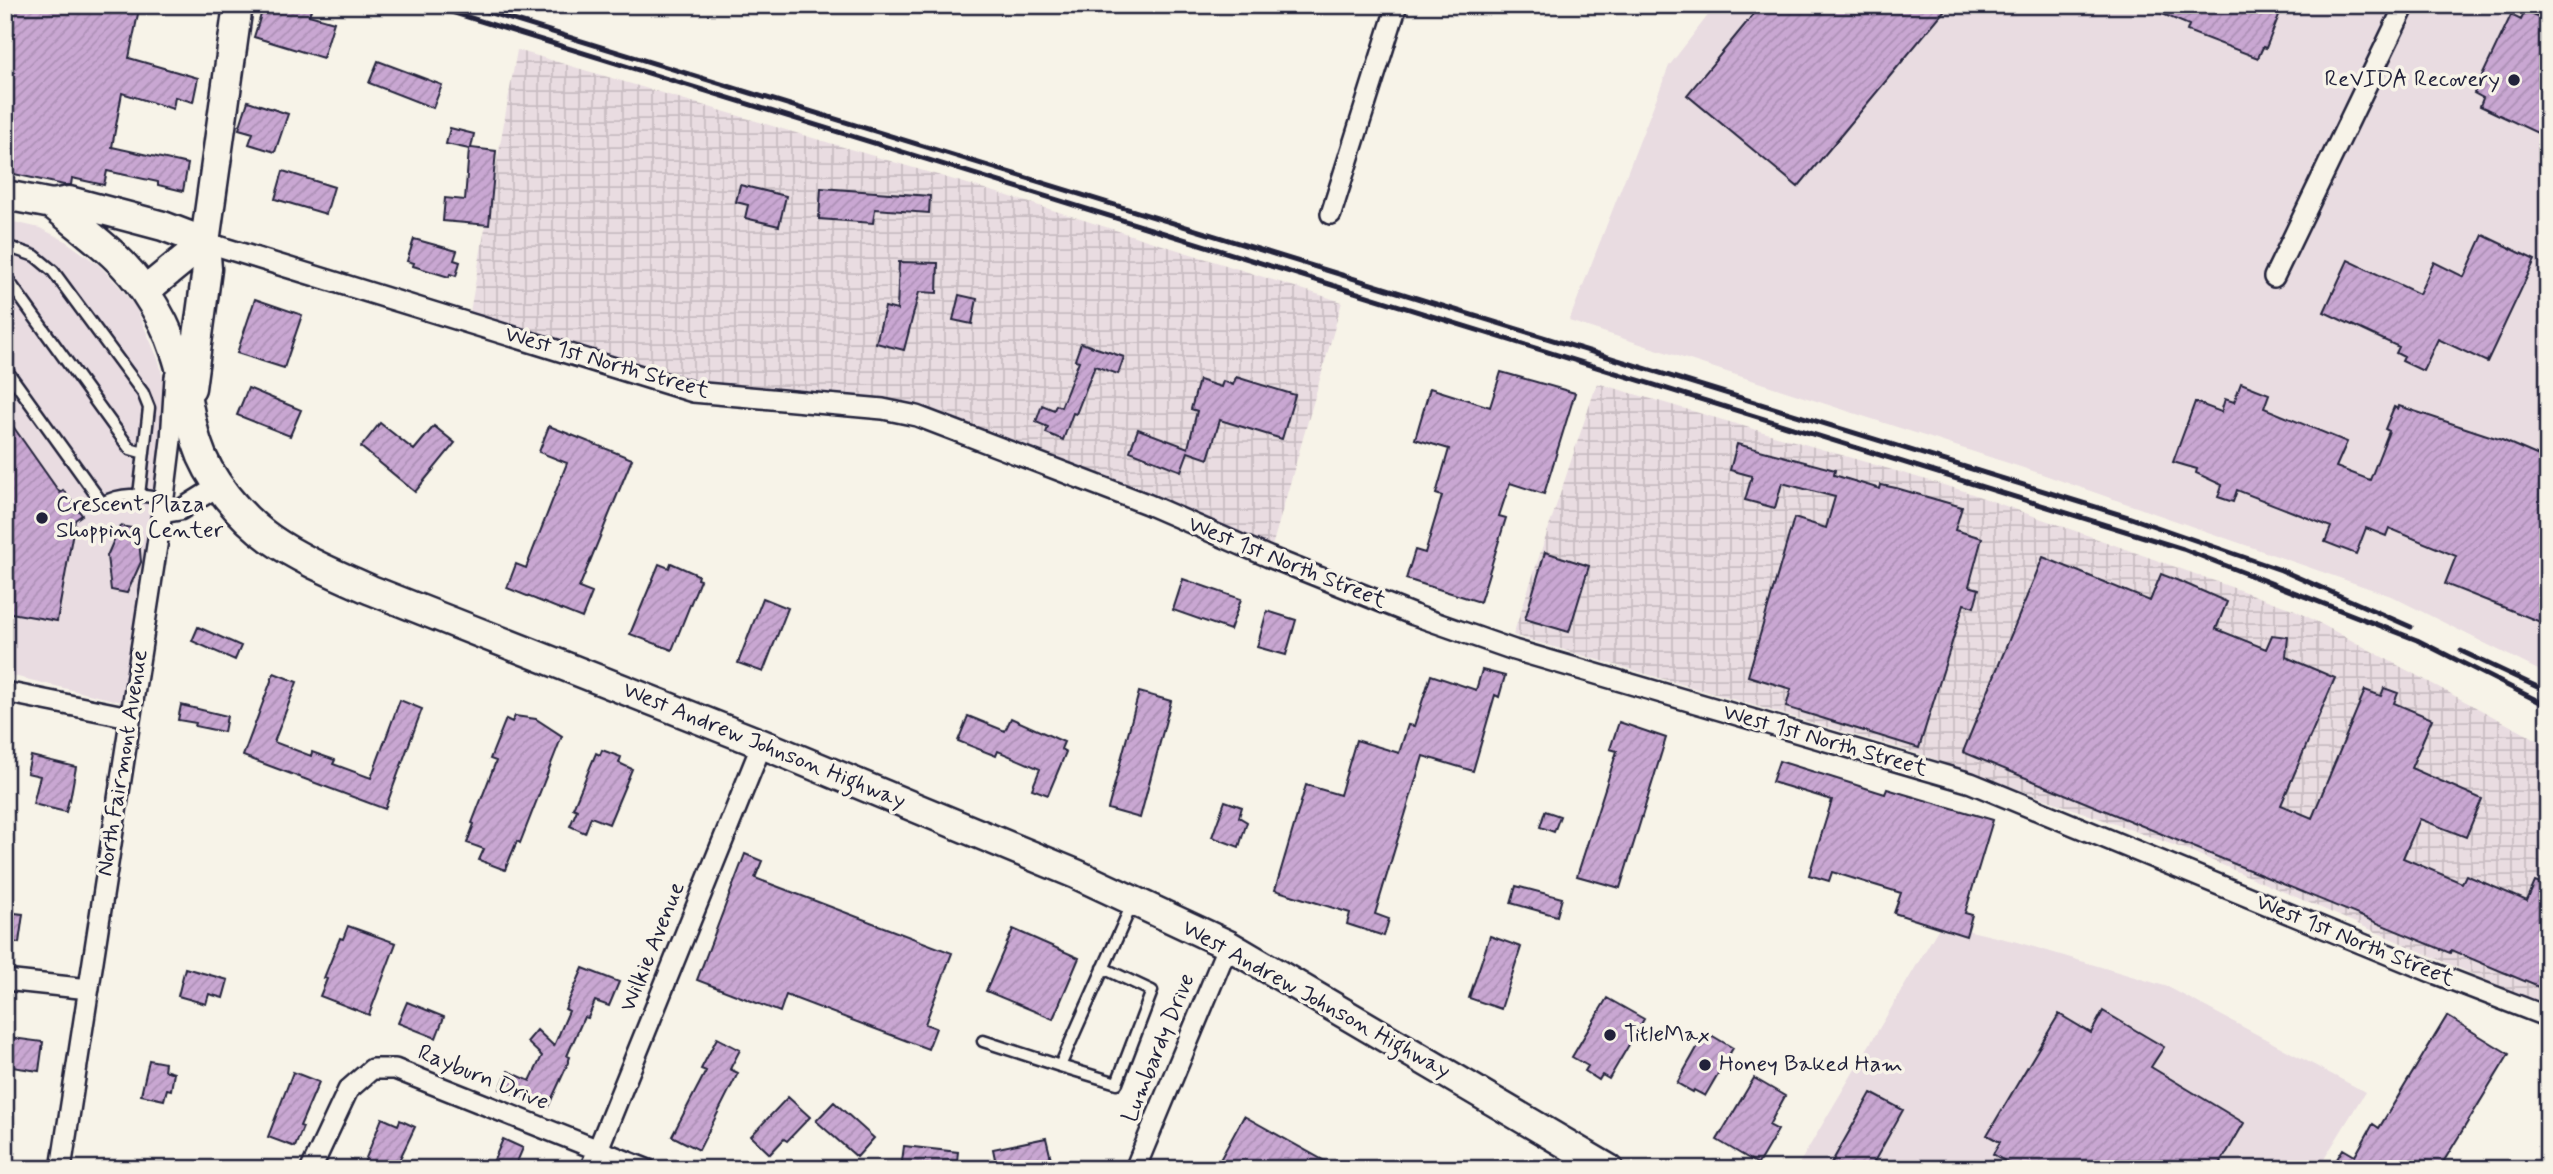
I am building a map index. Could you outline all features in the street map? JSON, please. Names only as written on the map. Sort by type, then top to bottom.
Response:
[{"type":"main road","points":[[188,408],[207,269],[205,242],[238,5]]},
{"type":"main road","name":"West 1st North Street","points":[[5,195],[52,204],[69,201],[163,226],[205,242]]},
{"type":"main road","name":"West Andrew Johnson Highway","points":[[52,204],[129,270],[145,291],[177,356],[197,444],[204,461],[242,513],[271,539],[372,590],[762,744],[1076,874],[1227,945],[1609,1169]]},
{"type":"main road","points":[[145,291],[205,242]]},
{"type":"street","points":[[1331,214],[1397,5]]},
{"type":"street","points":[[2274,277],[2404,5]]},
{"type":"street","name":"West 1st North Street","points":[[205,242],[693,391],[883,409],[917,416],[1147,504],[1401,610],[1514,650],[1971,783],[2431,972],[2548,1017]]},
{"type":"street","name":"North Fairmont Avenue","points":[[61,1169],[163,506],[177,356]]},
{"type":"street","points":[[163,506],[180,510],[220,485]]},
{"type":"street","points":[[5,692],[129,717]]},
{"type":"street","name":"Wilkie Avenue","points":[[593,1160],[762,744]]},
{"type":"street","name":"Lumbardy Drive","points":[[1135,1169],[1227,945]]},
{"type":"street","points":[[5,980],[89,989]]},
{"type":"street","name":"Rayburn Drive","points":[[311,1169],[348,1090],[372,1069],[395,1069],[593,1160],[646,1169]]},
{"type":"lane","points":[[5,249],[9,247],[34,256],[53,271],[143,393],[149,408],[139,495]]},
{"type":"lane","points":[[5,276],[130,449],[144,453]]},
{"type":"lane","points":[[5,368],[102,503],[116,495],[139,495],[163,506]]},
{"type":"lane","points":[[1060,1066],[1133,901]]},
{"type":"lane","points":[[983,1041],[1117,1083],[1152,991],[1103,968]]},
{"type":"shaded area","points":[[1716,5],[2548,5],[2548,675],[2391,596],[2039,473],[1569,321],[1669,66]]},
{"type":"shaded area","points":[[517,50],[1008,196],[1342,302],[1269,557],[917,416],[706,394],[468,323]]},
{"type":"shaded area","points":[[5,220],[40,228],[64,240],[99,265],[136,308],[159,361],[165,387],[163,444],[128,689],[122,702],[5,674]]},
{"type":"shaded area","points":[[1597,383],[1964,491],[2295,610],[2548,746],[2548,1007],[2190,851],[1920,754],[1513,635]]},
{"type":"shaded area","points":[[1941,924],[2017,942],[2168,987],[2365,1092],[2318,1169],[1796,1169]]},
{"type":"building","points":[[5,5],[120,5],[139,9],[129,58],[198,78],[193,102],[175,97],[173,109],[122,93],[112,147],[188,164],[183,191],[158,185],[158,182],[107,171],[104,185],[72,178],[71,185],[64,185],[5,172]]},
{"type":"building","points":[[264,5],[313,5],[309,15],[334,22],[323,58],[254,37]]},
{"type":"building","points":[[1761,5],[1949,5],[1798,187],[1687,95]]},
{"type":"building","points":[[2141,5],[2283,5],[2266,48],[2263,47],[2258,58],[2187,31],[2189,25]]},
{"type":"building","name":"ReVIDA Recovery","points":[[2525,11],[2548,22],[2548,138],[2480,106],[2483,98],[2474,93],[2511,15],[2521,20]]},
{"type":"building","points":[[378,61],[442,85],[433,108],[369,83]]},
{"type":"building","points":[[248,101],[288,114],[275,152],[249,144],[253,133],[239,129]]},
{"type":"building","points":[[450,128],[474,134],[471,148],[496,151],[489,225],[443,221],[445,198],[465,200],[469,149],[446,144]]},
{"type":"building","points":[[283,171],[334,187],[326,214],[275,199]]},
{"type":"building","points":[[740,185],[786,196],[779,226],[745,218],[748,205],[736,202]]},
{"type":"building","points":[[821,188],[930,196],[929,213],[875,209],[873,223],[819,219]]},
{"type":"building","points":[[2483,235],[2535,260],[2487,362],[2438,339],[2423,371],[2402,361],[2404,357],[2396,353],[2399,347],[2324,312],[2348,260],[2419,294],[2434,262],[2464,277]]},
{"type":"building","points":[[414,239],[457,251],[454,260],[460,262],[456,276],[450,274],[449,277],[413,266],[414,263],[407,261]]},
{"type":"building","points":[[899,262],[938,263],[937,293],[919,292],[904,350],[876,343],[885,307],[897,310]]},
{"type":"building","points":[[959,295],[977,299],[972,324],[953,320]]},
{"type":"building","points":[[255,299],[302,315],[284,368],[237,353]]},
{"type":"building","points":[[1081,343],[1124,357],[1118,374],[1095,366],[1063,440],[1046,433],[1048,427],[1036,422],[1042,405],[1054,410],[1056,405],[1061,407],[1079,361],[1075,360]]},
{"type":"building","points":[[1501,372],[1575,393],[1544,494],[1510,483],[1499,516],[1506,518],[1480,602],[1406,579],[1415,550],[1425,553],[1442,496],[1436,494],[1449,449],[1415,439],[1430,388],[1490,407]]},
{"type":"building","points":[[1236,377],[1295,395],[1282,439],[1220,420],[1208,459],[1188,452],[1181,471],[1130,451],[1138,429],[1188,448],[1197,411],[1191,409],[1199,380],[1221,387],[1223,381],[1233,385]]},
{"type":"building","points":[[2241,383],[2269,394],[2264,408],[2347,442],[2336,467],[2370,480],[2389,431],[2385,429],[2394,407],[2398,409],[2399,406],[2502,440],[2548,460],[2548,625],[2445,584],[2456,556],[2389,528],[2386,536],[2366,528],[2356,554],[2325,542],[2331,527],[2237,490],[2233,502],[2218,497],[2222,485],[2196,473],[2197,469],[2173,462],[2195,402],[2221,412],[2225,399],[2234,402]]},
{"type":"building","points":[[248,388],[301,410],[290,436],[237,415]]},
{"type":"building","name":"Crescent Plaza Shopping Center","points":[[5,415],[60,493],[63,490],[82,515],[75,520],[57,621],[5,612]]},
{"type":"building","points":[[380,423],[414,450],[434,426],[455,443],[415,492],[361,447]]},
{"type":"building","points":[[549,426],[632,459],[579,588],[592,593],[582,618],[507,588],[516,564],[526,568],[567,463],[539,452]]},
{"type":"building","points":[[1737,444],[1835,470],[1834,475],[1880,489],[1881,485],[1896,488],[1962,507],[1955,530],[1982,538],[1969,586],[1979,589],[1974,607],[1964,604],[1919,748],[1786,707],[1791,689],[1748,676],[1794,518],[1826,528],[1835,497],[1782,483],[1775,508],[1745,500],[1752,476],[1730,470]]},
{"type":"building","points":[[120,526],[138,529],[141,562],[127,593],[111,590],[107,556]]},
{"type":"building","points":[[1545,552],[1589,566],[1569,632],[1525,619]]},
{"type":"building","points":[[2043,557],[2150,601],[2161,574],[2184,583],[2227,602],[2216,629],[2266,649],[2272,635],[2288,637],[2286,657],[2335,678],[2281,805],[2312,818],[2365,690],[2381,696],[2384,688],[2398,693],[2394,703],[2432,719],[2411,768],[2482,799],[2466,837],[2420,819],[2403,858],[2462,883],[2466,875],[2527,901],[2535,882],[2548,887],[2548,991],[1963,752]]},
{"type":"building","points":[[671,563],[698,575],[697,579],[700,580],[672,650],[630,634],[659,564],[669,568]]},
{"type":"building","points":[[1183,579],[1241,599],[1230,630],[1173,610]]},
{"type":"building","points":[[763,598],[788,608],[763,672],[738,663]]},
{"type":"building","points":[[1267,611],[1296,620],[1286,655],[1257,647]]},
{"type":"building","points":[[198,627],[241,646],[235,660],[192,641]]},
{"type":"building","points":[[1482,670],[1505,676],[1499,697],[1495,695],[1473,771],[1423,756],[1375,914],[1389,919],[1384,936],[1347,924],[1350,913],[1275,890],[1306,785],[1340,795],[1356,740],[1399,753],[1408,725],[1414,726],[1431,675],[1476,690]]},
{"type":"building","points":[[274,673],[297,682],[274,742],[311,756],[312,752],[335,760],[333,764],[371,778],[400,700],[422,709],[385,809],[243,756]]},
{"type":"building","points":[[1139,692],[1171,701],[1140,818],[1108,809]]},
{"type":"building","points":[[181,705],[227,716],[224,732],[178,720]]},
{"type":"building","points":[[515,716],[536,719],[562,736],[520,843],[517,841],[505,870],[479,860],[484,849],[467,843],[496,761],[490,759],[506,719],[512,722]]},
{"type":"building","points":[[968,716],[1005,731],[1011,718],[1064,742],[1061,749],[1066,752],[1048,795],[1032,789],[1040,769],[998,751],[996,756],[958,741]]},
{"type":"building","points":[[1619,722],[1666,738],[1620,888],[1577,876],[1617,751],[1610,749]]},
{"type":"building","points":[[602,750],[621,757],[619,763],[632,769],[609,824],[591,817],[585,833],[570,826],[577,810],[573,808],[596,753],[600,755]]},
{"type":"building","points":[[31,756],[76,767],[66,812],[33,804],[40,776],[27,773]]},
{"type":"building","points":[[1779,761],[1885,794],[1887,789],[1993,820],[1965,913],[1972,915],[1966,936],[1894,913],[1901,893],[1832,872],[1829,881],[1809,875],[1832,800],[1772,782]]},
{"type":"building","points":[[1225,801],[1242,807],[1239,817],[1247,822],[1239,847],[1212,837]]},
{"type":"building","points":[[1545,811],[1560,816],[1554,832],[1540,827]]},
{"type":"building","points":[[745,854],[762,861],[755,878],[952,953],[925,1024],[936,1028],[928,1049],[786,995],[780,1012],[697,980]]},
{"type":"building","points":[[1516,886],[1562,898],[1557,916],[1511,903]]},
{"type":"building","points":[[5,912],[23,914],[19,943],[5,941]]},
{"type":"building","points":[[348,926],[396,943],[369,1015],[320,996],[340,938],[343,939]]},
{"type":"building","points":[[1013,929],[1079,958],[1053,1019],[986,991]]},
{"type":"building","points":[[1490,936],[1521,947],[1501,1009],[1469,998]]},
{"type":"building","points":[[185,968],[228,980],[223,998],[209,994],[206,1004],[178,996]]},
{"type":"building","points":[[583,968],[619,982],[609,1006],[595,1001],[588,1018],[584,1017],[548,1107],[500,1089],[508,1071],[530,1081],[542,1056],[527,1042],[537,1030],[554,1046],[569,1011],[565,1009]]},
{"type":"building","name":"TitleMax","points":[[1607,998],[1644,1019],[1609,1079],[1602,1075],[1599,1080],[1585,1071],[1588,1066],[1572,1057]]},
{"type":"building","points":[[407,1002],[444,1017],[436,1038],[398,1023]]},
{"type":"building","points":[[2103,1011],[2164,1047],[2151,1067],[2244,1123],[2217,1169],[2018,1169],[1993,1154],[2000,1142],[1987,1135],[2059,1014],[2091,1033]]},
{"type":"building","points":[[2447,1016],[2509,1054],[2439,1169],[2331,1169],[2343,1149],[2355,1156],[2373,1124],[2379,1128]]},
{"type":"building","name":"Honey Baked Ham","points":[[1706,1032],[1733,1048],[1705,1096],[1677,1083]]},
{"type":"building","points":[[5,1037],[43,1042],[39,1071],[5,1066]]},
{"type":"building","points":[[717,1038],[740,1050],[730,1069],[738,1073],[699,1150],[672,1136],[706,1071],[701,1069]]},
{"type":"building","points":[[149,1060],[165,1063],[164,1070],[174,1073],[171,1090],[167,1089],[164,1100],[141,1095]]},
{"type":"building","points":[[293,1072],[319,1082],[300,1126],[303,1127],[295,1147],[268,1137]]},
{"type":"building","points":[[1754,1078],[1785,1096],[1769,1125],[1778,1130],[1758,1164],[1717,1140]]},
{"type":"building","points":[[1871,1093],[1903,1110],[1870,1169],[1828,1169]]},
{"type":"building","points":[[788,1097],[810,1117],[770,1154],[751,1136]]},
{"type":"building","points":[[834,1102],[874,1138],[857,1157],[816,1121]]},
{"type":"building","points":[[1244,1116],[1339,1169],[1215,1169]]},
{"type":"building","points":[[382,1118],[398,1125],[400,1120],[415,1127],[395,1169],[377,1169],[364,1163]]},
{"type":"building","points":[[1046,1138],[1052,1163],[1026,1169],[997,1169],[993,1149]]},
{"type":"building","points":[[503,1139],[523,1148],[514,1169],[490,1169]]},
{"type":"building","points":[[904,1146],[958,1152],[956,1169],[901,1169]]},
{"type":"railway","points":[[429,5],[2183,549],[2417,640],[2548,706]]},
{"type":"railway","points":[[465,5],[2128,517],[2281,570],[2411,627]]},
{"type":"railway","points":[[2461,651],[2548,692]]},
{"type":"place","name":"ReVIDA Recovery","points":[[2514,80]]},
{"type":"place","name":"Crescent Plaza Shopping Center","points":[[42,518]]},
{"type":"place","name":"TitleMax","points":[[1610,1035]]},
{"type":"place","name":"Honey Baked Ham","points":[[1705,1065]]}]
